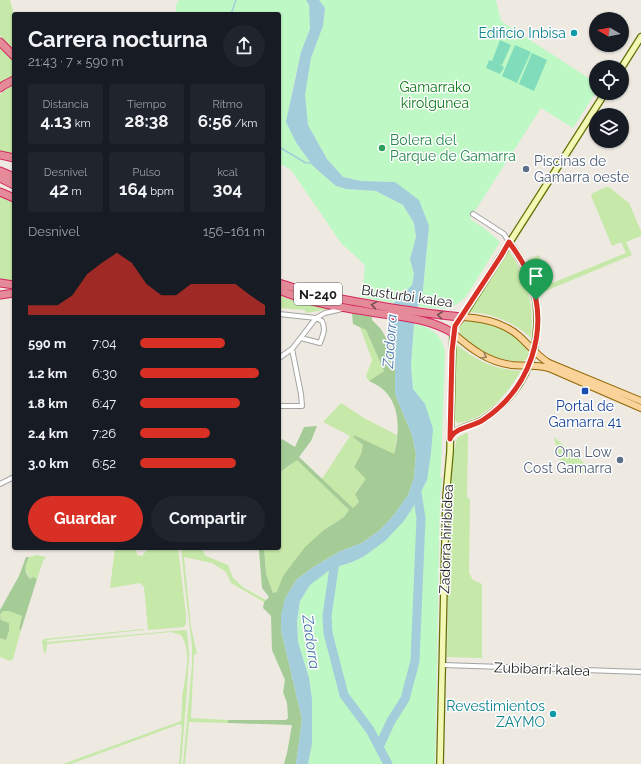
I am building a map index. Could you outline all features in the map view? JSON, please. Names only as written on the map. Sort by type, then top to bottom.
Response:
[{"type":"highway","points":[[0,42],[12,54]]},
{"type":"highway","points":[[0,88],[4,84],[12,81]]},
{"type":"highway","points":[[0,155],[12,158]]},
{"type":"highway","points":[[0,171],[12,176]]},
{"type":"highway","points":[[0,178],[12,183]]},
{"type":"highway","points":[[0,192],[12,197]]},
{"type":"highway","points":[[0,283],[12,285]]},
{"type":"highway","name":"Busturbi kalea","points":[[281,284],[358,306],[418,316],[462,317]]},
{"type":"highway","name":"Busturbi kalea","points":[[281,291],[307,300],[345,308],[358,306]]},
{"type":"highway","points":[[0,295],[12,293]]},
{"type":"highway","name":"Busturbi kalea","points":[[418,316],[453,333]]},
{"type":"main road","points":[[626,60],[641,37]]},
{"type":"main road","points":[[600,100],[462,317],[485,320],[501,325],[515,332],[534,351],[549,363],[641,401]]},
{"type":"main road","points":[[450,439],[453,433],[483,420],[504,402],[521,382],[530,365],[534,351],[537,318],[534,288],[525,265],[509,242]]},
{"type":"main road","name":"Zadorra hiribidea","points":[[440,764],[446,497],[450,439],[453,333],[455,326],[462,317]]},
{"type":"main road","points":[[453,333],[473,350],[491,360],[505,364],[530,365],[549,368],[641,408]]},
{"type":"main road","points":[[450,422],[453,425],[463,429]]},
{"type":"street","points":[[473,214],[504,234],[509,242]]},
{"type":"street","points":[[281,357],[292,349],[316,318],[325,313],[345,308]]},
{"type":"street","points":[[281,314],[316,318],[322,321],[324,330],[320,343],[301,338]]},
{"type":"street","points":[[281,406],[302,406],[292,349]]},
{"type":"street","points":[[0,484],[12,478]]},
{"type":"street","name":"Zubibarri kalea","points":[[443,665],[641,672]]},
{"type":"green space","points":[[0,0],[10,0],[13,12],[12,12],[12,50],[0,35]]},
{"type":"green space","points":[[179,0],[306,0],[309,5],[310,29],[301,52],[291,96],[297,144],[313,166],[336,186],[346,189],[376,191],[403,205],[414,223],[416,237],[410,259],[414,274],[412,285],[395,303],[359,297],[363,288],[365,265],[341,243],[291,170],[281,164],[281,12],[176,12],[176,5]]},
{"type":"green space","name":"Gamarrako kirolgunea","points":[[319,0],[496,0],[501,21],[589,78],[589,100],[591,100],[573,128],[541,108],[470,219],[500,242],[467,295],[456,305],[439,309],[418,306],[422,300],[429,226],[395,182],[361,181],[343,177],[327,159],[308,125],[305,95],[311,58],[323,26],[325,9]]},
{"type":"green space","points":[[500,40],[511,45],[502,65],[499,64],[504,67],[500,74],[486,68],[489,60],[492,61]]},
{"type":"green space","points":[[515,45],[531,52],[517,83],[502,76]]},
{"type":"green space","points":[[0,47],[12,58],[12,78],[0,85]]},
{"type":"green space","points":[[532,53],[547,60],[534,91],[519,84]]},
{"type":"green space","points":[[12,85],[12,154],[0,151],[0,95],[5,89]]},
{"type":"green space","points":[[609,187],[629,203],[641,231],[641,236],[626,242],[632,255],[541,293],[540,288],[626,253],[621,242],[612,246],[592,198],[591,194]]},
{"type":"green space","points":[[0,197],[12,202],[12,281],[0,279]]},
{"type":"green space","points":[[509,251],[516,261],[528,292],[532,314],[531,338],[517,327],[502,319],[486,314],[468,312]]},
{"type":"green space","points":[[539,255],[547,275],[542,277],[544,282],[538,284],[528,260]]},
{"type":"green space","points":[[281,296],[329,309],[306,313],[305,310],[281,308]]},
{"type":"green space","points":[[352,313],[372,317],[372,320],[381,329],[391,347],[395,363],[395,394],[412,435],[416,454],[414,478],[408,495],[394,515],[380,530],[362,543],[341,551],[315,566],[296,580],[285,599],[281,630],[302,719],[296,764],[284,764],[292,725],[228,723],[228,720],[286,720],[288,718],[287,703],[283,692],[285,680],[272,650],[271,616],[263,608],[264,602],[269,597],[262,588],[259,550],[264,550],[266,574],[273,593],[277,592],[283,576],[305,547],[324,530],[344,517],[349,510],[297,460],[281,472],[281,440],[282,439],[295,447],[304,427],[317,426],[311,441],[299,457],[353,508],[359,502],[355,494],[366,479],[354,467],[361,454],[363,445],[353,437],[354,435],[394,454],[398,427],[395,409],[387,393],[369,381],[384,371],[366,330],[353,324]]},
{"type":"green space","points":[[465,320],[473,320],[489,324],[511,334],[526,347],[529,356],[528,358],[522,361],[506,360],[477,348],[460,333],[459,326]]},
{"type":"green space","points":[[414,324],[430,329],[434,332],[443,345],[445,351],[440,477],[442,478],[440,497],[435,764],[308,764],[312,744],[312,699],[309,678],[298,642],[297,621],[300,601],[315,580],[331,569],[363,557],[402,522],[412,509],[427,480],[425,404],[413,389],[411,365]]},
{"type":"green space","points":[[360,327],[366,330],[384,371],[369,381],[366,376],[372,360]]},
{"type":"green space","points":[[455,343],[470,355],[485,363],[521,371],[502,397],[487,411],[468,421],[458,423],[453,418]]},
{"type":"green space","points":[[341,403],[364,418],[397,435],[394,455],[354,435],[353,437],[363,445],[361,454],[354,467],[367,479],[355,493],[359,502],[353,508],[322,479],[350,436],[323,422]]},
{"type":"green space","points":[[468,433],[467,497],[470,499],[469,573],[473,580],[482,584],[482,658],[447,657],[450,498],[453,449],[455,449],[457,438]]},
{"type":"green space","points":[[554,437],[597,474],[570,474],[559,459]]},
{"type":"green space","points":[[296,459],[349,510],[344,517],[324,530],[283,576],[278,592],[273,593],[266,574],[264,550],[281,550],[281,472],[291,465]]},
{"type":"green space","points":[[115,550],[136,550],[137,555],[142,556],[147,550],[178,550],[186,624],[184,627],[148,630],[144,587],[140,583],[110,588]]},
{"type":"green space","points":[[181,550],[202,550],[206,556],[228,565],[233,578],[244,588],[266,600],[264,602],[231,583],[226,572],[212,563],[184,557],[191,627],[197,654],[194,654],[191,718],[228,720],[228,723],[189,722],[185,764],[183,764],[192,665],[192,646]]},
{"type":"green space","points":[[37,555],[46,557],[43,561],[37,579],[33,577],[30,579],[25,568],[29,557]]},
{"type":"green space","points":[[26,557],[29,557],[26,566],[26,573],[30,579],[33,577],[37,579],[21,630],[19,629],[22,616],[9,611],[3,611],[0,615],[0,610],[19,576]]},
{"type":"green space","points":[[3,611],[9,611],[22,616],[19,629],[21,630],[13,659],[10,661],[0,657],[0,638],[6,640],[9,631],[9,623],[1,620],[0,615]]},
{"type":"green space","points":[[0,615],[1,620],[9,623],[9,631],[6,640],[0,638]]},
{"type":"green space","points":[[144,630],[47,640],[47,642],[184,630],[187,631],[189,654],[181,764],[179,764],[182,726],[180,724],[71,764],[63,764],[181,721],[182,699],[187,666],[185,642],[181,635],[171,632],[47,644],[46,653],[44,653],[42,641],[44,639]]},
{"type":"water","points":[[306,0],[319,0],[325,8],[323,26],[311,58],[305,95],[308,125],[327,159],[343,177],[361,181],[395,182],[419,200],[429,226],[422,300],[418,306],[414,324],[411,365],[413,389],[425,404],[433,429],[427,480],[412,509],[403,522],[385,541],[363,557],[331,569],[310,585],[300,601],[297,621],[298,642],[309,678],[312,699],[312,744],[308,764],[296,764],[302,719],[281,630],[281,615],[285,599],[296,580],[315,566],[341,551],[362,543],[380,530],[394,515],[408,495],[414,478],[416,454],[412,435],[395,394],[395,363],[389,330],[388,309],[412,285],[414,274],[410,259],[416,237],[414,223],[403,205],[376,191],[346,189],[336,186],[313,166],[297,144],[286,122],[301,52],[310,29],[309,5]]},
{"type":"waterway","points":[[232,12],[236,0]]},
{"type":"waterway","points":[[281,148],[306,163],[311,163]]},
{"type":"waterway","points":[[379,747],[391,721],[405,699],[415,661],[421,518],[416,487]]},
{"type":"waterway","points":[[335,561],[327,616],[328,633],[344,695],[370,730],[388,764]]},
{"type":"place","name":"Edificio Inbisa","points":[[574,33]]},
{"type":"place","name":"Bolera del Parque de Gamarra","points":[[382,148]]},
{"type":"place","name":"Piscinas de Gamarra oeste","points":[[526,169]]},
{"type":"place","name":"Portal de Gamarra 41","points":[[585,391]]},
{"type":"place","name":"Ona Low Cost Gamarra","points":[[620,460]]},
{"type":"place","name":"Revestimientos ZAYMO","points":[[553,714]]},
{"type":"route","points":[[509,242],[525,265],[534,288],[536,300],[537,324],[534,351],[530,365],[521,382],[494,412],[474,425],[453,433],[450,439],[452,351],[455,326],[509,242]]},
{"type":"water label","name":"Zadorra","points":[[390,341]]},
{"type":"water label","name":"Zadorra","points":[[311,642]]}]
